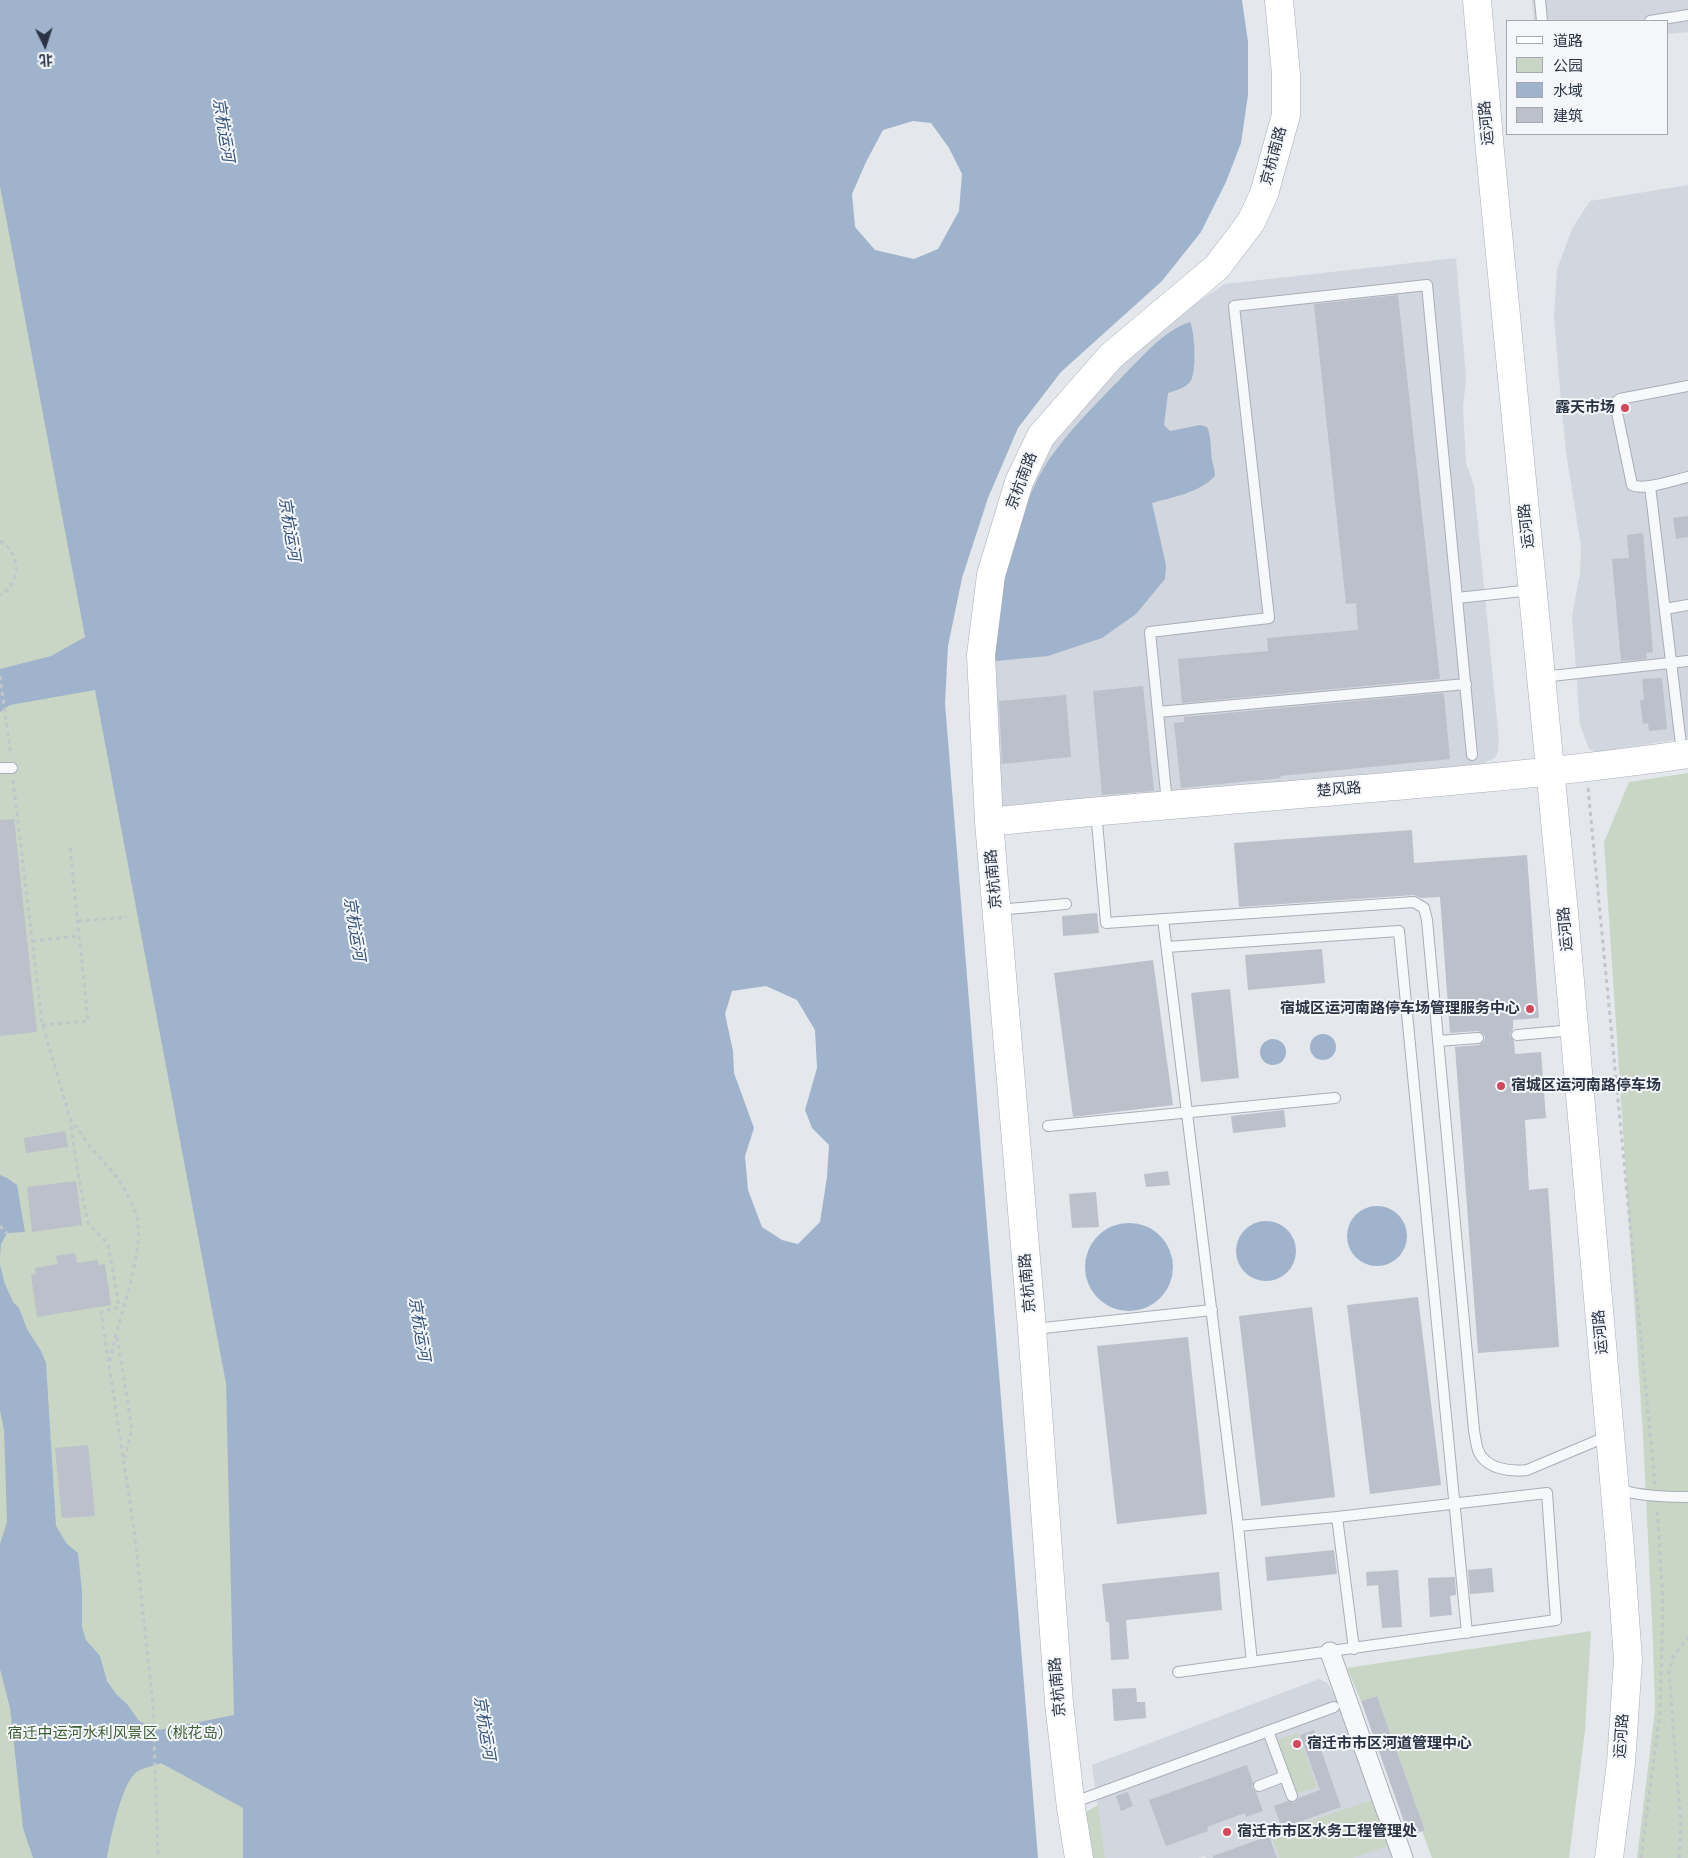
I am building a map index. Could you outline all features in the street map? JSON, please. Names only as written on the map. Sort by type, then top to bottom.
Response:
[{"type":"street","name":"京杭南路","points":[[1079,1858],[1070,1804],[1059,1703],[1032,1329],[989,822],[981,655],[991,575],[1019,482],[1041,436],[1111,356],[1217,267],[1251,222],[1264,194],[1286,115],[1286,74],[1279,0]]},
{"type":"street","name":"运河路","points":[[1477,0],[1575,1030],[1628,1660],[1621,1763],[1609,1858]]},
{"type":"street","name":"楚风路","points":[[989,822],[1096,810],[1551,772],[1685,755]]},
{"type":"street","points":[[1330,1652],[1403,1858]]},
{"type":"lane","points":[[1540,0],[1542,20]]},
{"type":"lane","points":[[1656,20],[1688,15]]},
{"type":"lane","points":[[1167,804],[1150,632],[1269,618],[1234,306],[1427,285],[1472,755]]},
{"type":"lane","points":[[1688,386],[1620,400],[1616,403],[1632,485],[1637,487],[1650,486],[1688,477]]},
{"type":"lane","points":[[1650,486],[1671,663],[1683,715],[1685,755]]},
{"type":"lane","points":[[1458,598],[1533,590]]},
{"type":"lane","points":[[1665,609],[1688,605]]},
{"type":"lane","points":[[1542,677],[1688,661]]},
{"type":"lane","points":[[1158,712],[1466,684]]},
{"type":"lane","points":[[0,768],[12,768]]},
{"type":"lane","points":[[1096,810],[1106,923],[1414,902],[1424,908],[1427,920],[1474,1430],[1478,1452],[1487,1463],[1501,1469],[1527,1470],[1610,1436]]},
{"type":"lane","points":[[996,910],[1066,904]]},
{"type":"lane","points":[[1164,919],[1238,1526],[1252,1662]]},
{"type":"lane","points":[[1167,947],[1399,931],[1467,1633]]},
{"type":"lane","points":[[1517,1035],[1575,1030]]},
{"type":"lane","points":[[1438,1041],[1478,1038]]},
{"type":"lane","points":[[1048,1126],[1335,1098]]},
{"type":"lane","points":[[1032,1329],[1212,1310]]},
{"type":"lane","points":[[1615,1489],[1636,1495],[1688,1498]]},
{"type":"lane","points":[[1178,1672],[1556,1620],[1547,1493],[1338,1517],[1238,1526]]},
{"type":"lane","points":[[1338,1517],[1354,1649]]},
{"type":"lane","points":[[1070,1804],[1334,1707]]},
{"type":"lane","points":[[1268,1731],[1292,1796]]},
{"type":"lane","points":[[1259,1786],[1285,1776]]},
{"type":"path","points":[[0,541],[6,544],[13,553],[17,563],[12,583],[5,592],[0,594]]},
{"type":"path","points":[[0,676],[42,1025],[70,1118],[78,1174],[88,1223],[108,1244],[119,1307],[101,1312],[134,1529],[154,1720],[158,1858]]},
{"type":"path","points":[[1586,768],[1656,1497],[1663,1602],[1660,1713],[1641,1858]]},
{"type":"path","points":[[42,1025],[88,1021],[70,847]]},
{"type":"path","points":[[78,921],[127,918]]},
{"type":"path","points":[[32,941],[79,936]]},
{"type":"path","points":[[70,1118],[90,1146],[110,1168],[120,1183],[136,1216],[138,1238],[135,1262],[116,1334],[110,1368]]},
{"type":"path","points":[[0,1226],[7,1233]]},
{"type":"path","points":[[116,1334],[132,1429],[124,1460]]},
{"type":"path","points":[[1679,1858],[1681,1826],[1669,1673],[1673,1657],[1688,1637]]},
{"type":"shaded area","points":[[1532,0],[1688,0],[1688,32],[1668,34],[1668,20],[1534,20]]},
{"type":"shaded area","points":[[1688,185],[1688,738],[1597,752],[1589,749],[1580,725],[1572,616],[1580,574],[1581,547],[1566,452],[1559,379],[1554,317],[1557,269],[1573,227],[1590,201]]},
{"type":"shaded area","points":[[1456,258],[1466,378],[1463,408],[1466,463],[1474,486],[1499,740],[1498,752],[1495,758],[1478,766],[995,812],[987,659],[1016,519],[1049,443],[1116,368],[1178,315],[1225,284]]},
{"type":"shaded area","name":"宿迁市市区水务工程管理处","points":[[1319,1679],[1327,1683],[1338,1699],[1392,1858],[1206,1858],[1205,1856],[1198,1858],[1105,1858],[1092,1765]]},
{"type":"green space","name":"宿迁中运河水利风景区（桃花岛）","points":[[0,117],[226,1384],[243,1808],[243,1858],[0,1858]]},
{"type":"green space","points":[[1688,773],[1688,1858],[1637,1858],[1655,1710],[1653,1643],[1643,1435],[1604,842],[1629,782]]},
{"type":"green space","points":[[1591,1631],[1585,1730],[1569,1858],[1432,1858],[1422,1831],[1425,1830],[1377,1696],[1361,1701],[1347,1668]]},
{"type":"green space","points":[[1298,1733],[1317,1787],[1295,1794],[1276,1740]]},
{"type":"green space","points":[[1372,1800],[1388,1846],[1352,1858],[1279,1858],[1271,1834]]},
{"type":"green space","points":[[1098,1805],[1105,1858],[1093,1858],[1086,1812]]},
{"type":"water","name":"京杭运河","points":[[0,0],[1242,0],[1248,42],[1248,95],[1241,143],[1226,182],[1201,232],[1162,281],[1061,372],[1018,428],[988,498],[962,578],[948,646],[945,703],[1038,1858],[243,1858],[243,1808],[161,1763],[144,1768],[132,1777],[122,1798],[107,1858],[33,1858],[23,1828],[10,1708],[0,1669],[0,1544],[7,1522],[4,1430],[0,1410],[0,1265],[5,1284],[13,1302],[19,1308],[27,1329],[46,1363],[56,1526],[67,1544],[78,1553],[82,1591],[82,1627],[86,1640],[100,1656],[107,1681],[139,1721],[159,1730],[234,1715],[226,1384],[95,690],[10,705],[0,712],[0,669],[51,656],[85,637],[0,186]],"holes":[[[913,121],[931,123],[949,148],[962,174],[959,211],[938,249],[914,259],[875,250],[855,227],[852,194],[883,130]],[[766,986],[797,1000],[815,1030],[817,1068],[805,1110],[812,1128],[829,1145],[827,1177],[820,1222],[798,1244],[782,1240],[762,1227],[748,1190],[745,1156],[754,1128],[734,1073],[733,1051],[725,1014],[732,991]]]},
{"type":"water","points":[[1190,322],[1193,334],[1194,371],[1190,382],[1180,389],[1168,393],[1164,425],[1170,431],[1200,425],[1207,427],[1210,435],[1211,456],[1215,476],[1209,482],[1194,490],[1152,503],[1166,565],[1165,579],[1136,614],[1102,638],[1048,656],[996,661],[990,656],[1011,553],[1027,502],[1050,458],[1067,436],[1138,360],[1171,331]]},
{"type":"water","points":[[1323,1034],[1332,1038],[1336,1047],[1332,1056],[1323,1060],[1314,1056],[1310,1047],[1314,1038]]},
{"type":"water","points":[[1273,1039],[1282,1043],[1286,1052],[1282,1061],[1273,1065],[1264,1061],[1260,1052],[1264,1043]]},
{"type":"water","points":[[0,1175],[17,1185],[25,1232],[7,1233],[1,1244],[0,1256]]},
{"type":"water","points":[[1371,1206],[1383,1206],[1394,1211],[1402,1219],[1407,1230],[1405,1248],[1394,1261],[1383,1266],[1371,1266],[1360,1261],[1352,1253],[1347,1242],[1347,1230],[1352,1219],[1360,1211]]},
{"type":"water","points":[[1260,1221],[1272,1221],[1283,1226],[1291,1234],[1296,1245],[1294,1263],[1283,1276],[1272,1281],[1260,1281],[1249,1276],[1241,1268],[1236,1257],[1236,1245],[1241,1234],[1249,1226]]},
{"type":"water","points":[[1120,1223],[1138,1223],[1154,1230],[1166,1242],[1173,1258],[1173,1276],[1166,1292],[1154,1304],[1138,1311],[1120,1311],[1104,1304],[1092,1292],[1085,1276],[1085,1258],[1092,1242],[1104,1230]]},
{"type":"building","points":[[1398,295],[1440,679],[1182,703],[1178,659],[1268,651],[1267,638],[1358,630],[1356,603],[1346,604],[1314,304]]},
{"type":"building","points":[[1688,516],[1688,537],[1676,539],[1673,518]]},
{"type":"building","points":[[1643,533],[1653,652],[1646,653],[1647,659],[1621,661],[1612,559],[1629,558],[1627,535]]},
{"type":"building","points":[[1662,678],[1667,729],[1649,731],[1648,723],[1643,724],[1640,700],[1644,700],[1642,679]]},
{"type":"building","points":[[1143,686],[1154,791],[1102,795],[1093,691]]},
{"type":"building","points":[[1442,693],[1444,695],[1450,759],[1181,788],[1174,723],[1184,722],[1184,717]]},
{"type":"building","points":[[1066,695],[1071,757],[1002,764],[999,701]]},
{"type":"building","points":[[14,819],[37,1032],[0,1036],[0,820]]},
{"type":"building","name":"宿城区运河南路停车场","points":[[1412,830],[1414,863],[1527,855],[1539,1018],[1513,1020],[1513,1029],[1510,1035],[1514,1041],[1515,1054],[1541,1052],[1546,1118],[1525,1120],[1529,1190],[1548,1188],[1559,1347],[1478,1353],[1455,1047],[1479,1045],[1484,1041],[1485,1037],[1478,1031],[1450,1033],[1440,897],[1421,898],[1414,895],[1239,907],[1234,843]]},
{"type":"building","points":[[1097,913],[1099,933],[1063,936],[1062,916]]},
{"type":"building","points":[[1322,949],[1325,983],[1248,990],[1245,955]]},
{"type":"building","points":[[1153,960],[1173,1105],[1073,1117],[1054,973]]},
{"type":"building","points":[[1230,989],[1239,1078],[1201,1082],[1191,993]]},
{"type":"building","points":[[1284,1110],[1286,1127],[1233,1133],[1231,1116]]},
{"type":"building","points":[[65,1131],[68,1147],[26,1153],[24,1138]]},
{"type":"building","points":[[1168,1171],[1170,1185],[1146,1187],[1144,1174]]},
{"type":"building","points":[[76,1181],[82,1225],[32,1232],[27,1187]]},
{"type":"building","points":[[1096,1192],[1099,1227],[1072,1228],[1069,1194]]},
{"type":"building","points":[[75,1253],[77,1263],[97,1260],[99,1265],[105,1264],[111,1305],[37,1317],[31,1275],[36,1274],[35,1268],[58,1264],[56,1256]]},
{"type":"building","points":[[1418,1297],[1441,1485],[1370,1494],[1347,1305]]},
{"type":"building","points":[[1312,1307],[1335,1497],[1261,1506],[1239,1316]]},
{"type":"building","points":[[1188,1337],[1207,1514],[1117,1524],[1097,1346]]},
{"type":"building","points":[[88,1445],[95,1516],[62,1518],[55,1448]]},
{"type":"building","points":[[1334,1550],[1337,1574],[1267,1581],[1265,1557]]},
{"type":"building","points":[[1492,1568],[1494,1592],[1470,1594],[1468,1570]]},
{"type":"building","points":[[1398,1570],[1402,1627],[1382,1628],[1378,1585],[1367,1586],[1366,1572]]},
{"type":"building","points":[[1219,1572],[1222,1610],[1126,1620],[1129,1659],[1111,1660],[1109,1622],[1106,1622],[1102,1584]]},
{"type":"building","points":[[1455,1577],[1456,1595],[1450,1596],[1452,1615],[1430,1617],[1428,1578]]},
{"type":"building","points":[[1136,1688],[1137,1702],[1145,1702],[1146,1718],[1114,1721],[1112,1689]]},
{"type":"building","points":[[1377,1696],[1425,1830],[1409,1836],[1361,1701]]},
{"type":"building","points":[[1314,1730],[1341,1807],[1282,1828],[1274,1806],[1288,1801],[1294,1803],[1299,1798],[1320,1790],[1300,1735]]},
{"type":"building","points":[[1247,1765],[1253,1783],[1252,1788],[1256,1792],[1263,1811],[1246,1817],[1245,1813],[1207,1827],[1208,1831],[1166,1846],[1149,1800]]},
{"type":"building","points":[[1128,1792],[1133,1806],[1121,1811],[1116,1796]]},
{"type":"building","points":[[1269,1836],[1277,1858],[1213,1858],[1213,1856]]},
{"type":"place","name":"露天市场","points":[[1625,408]]},
{"type":"place","name":"宿城区运河南路停车场管理服务中心","points":[[1530,1009]]},
{"type":"place","name":"宿城区运河南路停车场","points":[[1501,1086]]},
{"type":"place","name":"宿迁市市区河道管理中心","points":[[1297,1744]]},
{"type":"place","name":"宿迁市市区水务工程管理处","points":[[1227,1832]]}]
